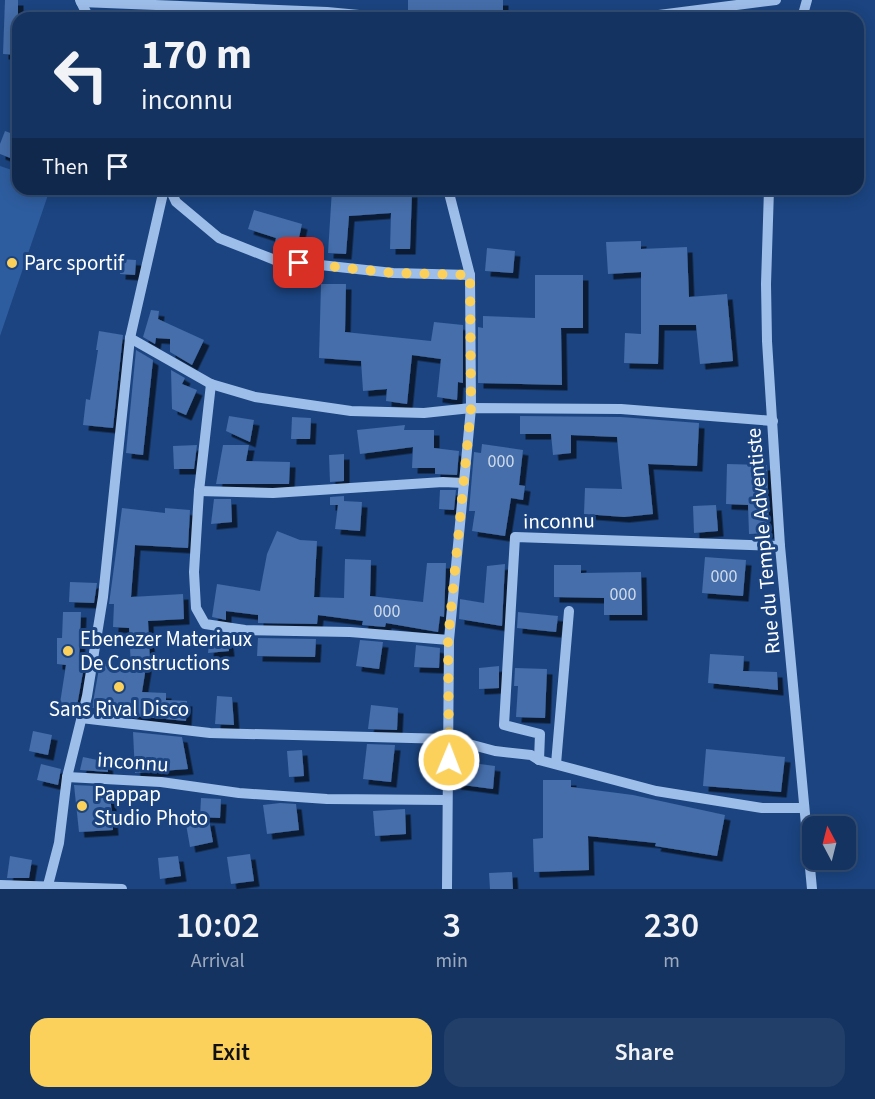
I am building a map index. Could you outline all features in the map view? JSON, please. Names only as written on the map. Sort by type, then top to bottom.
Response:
[{"type":"street","points":[[682,12],[776,0]]},
{"type":"street","points":[[81,1],[327,12]]},
{"type":"street","name":"inconnu","points":[[48,888],[59,843],[67,777],[81,718],[103,597],[130,338],[163,195]]},
{"type":"street","points":[[173,195],[176,202],[219,238],[275,260],[393,273],[470,275]]},
{"type":"street","points":[[447,889],[450,739],[448,640],[471,408],[470,275],[450,195]]},
{"type":"street","name":"Rue du Temple Adventiste","points":[[769,195],[766,284],[780,546],[813,889]]},
{"type":"street","points":[[130,338],[212,384],[255,397],[351,411],[424,413],[471,408],[621,409],[773,422]]},
{"type":"street","points":[[212,384],[199,491],[194,572],[196,608],[205,624],[245,630],[350,632],[448,640]]},
{"type":"street","points":[[199,491],[273,493],[432,482],[464,483]]},
{"type":"street","name":"inconnu","points":[[539,760],[540,734],[504,725],[515,537],[780,546]]},
{"type":"street","points":[[556,764],[569,611]]},
{"type":"street","name":"inconnu","points":[[81,718],[210,733],[450,739],[495,751],[531,755],[539,760],[656,791],[762,808],[804,808]]},
{"type":"street","name":"inconnu","points":[[67,777],[161,782],[239,793],[327,799],[447,800]]},
{"type":"street","points":[[0,885],[122,889]]},
{"type":"shaded area","name":"Parc sportif","points":[[0,166],[12,170],[12,195],[48,195],[0,336]]},
{"type":"building","points":[[5,0],[18,0],[18,12],[12,12],[12,55],[3,54]]},
{"type":"building","points":[[408,0],[503,0],[503,12],[408,12]]},
{"type":"building","points":[[5,131],[12,134],[12,159],[0,154],[0,144]]},
{"type":"building","points":[[332,195],[412,195],[410,249],[390,249],[391,213],[349,216],[346,254],[328,253]]},
{"type":"building","points":[[254,210],[302,224],[297,247],[275,243],[276,238],[248,229]]},
{"type":"building","points":[[641,241],[641,249],[687,247],[689,297],[727,294],[733,361],[700,364],[696,325],[659,325],[658,364],[624,363],[625,333],[641,334],[641,272],[608,274],[606,242]]},
{"type":"building","points":[[487,248],[515,251],[513,273],[485,271]]},
{"type":"building","points":[[121,259],[136,260],[135,275],[120,274]]},
{"type":"building","points":[[535,275],[583,275],[583,328],[561,328],[562,385],[478,383],[478,327],[483,328],[483,316],[535,318]]},
{"type":"building","points":[[321,284],[346,284],[345,332],[431,341],[434,322],[463,325],[463,383],[458,382],[457,400],[437,397],[441,359],[412,355],[407,404],[386,401],[387,389],[363,391],[361,361],[319,358]]},
{"type":"building","points":[[151,310],[159,311],[158,319],[204,340],[192,365],[170,352],[170,339],[156,338],[155,344],[143,337]]},
{"type":"building","points":[[99,331],[123,335],[113,428],[83,425],[86,399],[90,400]]},
{"type":"building","points":[[136,350],[153,360],[143,455],[126,453]]},
{"type":"building","points":[[171,370],[185,378],[182,384],[197,390],[186,415],[172,409]]},
{"type":"building","points":[[229,416],[254,420],[250,442],[226,431]]},
{"type":"building","points":[[520,416],[621,417],[699,423],[697,466],[648,464],[653,514],[624,517],[584,514],[585,488],[622,489],[617,437],[571,435],[571,453],[553,455],[551,434],[520,434]]},
{"type":"building","points":[[292,417],[311,418],[310,439],[291,439]]},
{"type":"building","points":[[405,425],[404,430],[434,430],[434,448],[459,451],[457,475],[435,474],[435,468],[412,468],[413,447],[360,454],[357,430]]},
{"type":"building","points":[[482,444],[523,450],[519,485],[525,486],[523,500],[511,498],[505,536],[472,531],[475,511],[469,511],[474,452],[481,453]]},
{"type":"building","points":[[197,445],[194,469],[174,469],[173,446]]},
{"type":"building","points":[[223,445],[249,445],[246,461],[290,462],[289,484],[216,484]]},
{"type":"building","points":[[344,454],[344,481],[330,482],[329,455]]},
{"type":"building","points":[[727,464],[767,465],[769,533],[749,534],[748,505],[726,504]]},
{"type":"building","points":[[440,490],[456,490],[454,510],[439,509]]},
{"type":"building","points":[[344,496],[344,501],[362,502],[360,531],[335,529],[338,505],[330,505],[330,497]]},
{"type":"building","points":[[214,499],[231,499],[232,522],[211,524]]},
{"type":"building","points":[[716,505],[718,531],[694,533],[693,506]]},
{"type":"building","points":[[122,508],[165,513],[165,508],[190,510],[188,548],[135,545],[131,597],[183,594],[184,619],[148,621],[150,661],[147,661],[142,692],[166,693],[166,700],[187,701],[186,721],[95,712],[96,708],[92,708],[100,663],[131,668],[129,628],[113,627],[114,604],[109,604]]},
{"type":"building","points":[[277,531],[300,540],[317,541],[314,597],[344,598],[345,559],[371,560],[370,596],[423,602],[427,563],[446,563],[444,617],[440,616],[438,632],[386,623],[385,627],[362,625],[363,621],[318,615],[317,624],[258,623],[258,615],[226,611],[226,620],[212,617],[217,584],[260,591],[267,554]]},
{"type":"building","points":[[705,557],[746,560],[743,596],[702,593]]},
{"type":"building","points":[[505,564],[502,626],[459,619],[460,599],[484,603],[487,566]]},
{"type":"building","points":[[554,565],[581,565],[581,573],[641,572],[642,615],[604,615],[604,598],[554,597]]},
{"type":"building","points":[[70,582],[97,583],[94,603],[69,602]]},
{"type":"building","points":[[63,612],[81,612],[79,660],[85,661],[77,706],[60,703],[66,665],[57,664],[57,638],[62,638]]},
{"type":"building","points":[[518,612],[558,616],[556,632],[517,628]]},
{"type":"building","points":[[210,632],[227,635],[229,651],[208,653]]},
{"type":"building","points":[[258,638],[316,639],[315,657],[257,656]]},
{"type":"building","points":[[360,640],[383,642],[379,669],[356,666]]},
{"type":"building","points":[[416,645],[440,648],[439,668],[414,667]]},
{"type":"building","points":[[710,654],[744,656],[743,671],[777,672],[778,690],[708,683]]},
{"type":"building","points":[[499,666],[499,688],[479,689],[479,668]]},
{"type":"building","points":[[515,668],[547,669],[545,718],[516,717],[518,686],[514,686]]},
{"type":"building","points":[[217,696],[232,697],[234,725],[215,724]]},
{"type":"building","points":[[371,705],[398,708],[397,730],[368,729]]},
{"type":"building","points":[[33,731],[52,735],[48,755],[29,751]]},
{"type":"building","points":[[133,732],[182,737],[188,769],[135,773]]},
{"type":"building","points":[[367,744],[395,745],[391,782],[363,779]]},
{"type":"building","points":[[706,749],[785,757],[781,792],[703,786]]},
{"type":"building","points":[[302,750],[304,776],[289,777],[287,751]]},
{"type":"building","points":[[83,757],[107,762],[108,772],[80,770]]},
{"type":"building","points":[[457,761],[495,766],[493,789],[455,784]]},
{"type":"building","points":[[41,764],[61,769],[58,785],[37,780]]},
{"type":"building","points":[[543,780],[571,780],[571,787],[633,795],[725,815],[717,856],[655,846],[656,843],[588,836],[589,870],[534,872],[533,839],[543,838]]},
{"type":"building","points":[[74,785],[95,786],[94,790],[110,792],[113,830],[79,832]]},
{"type":"building","points":[[201,798],[221,799],[220,818],[200,817]]},
{"type":"building","points":[[296,804],[299,830],[267,834],[263,805]]},
{"type":"building","points":[[405,809],[406,834],[375,836],[373,811]]},
{"type":"building","points":[[209,820],[213,842],[190,847],[186,824]]},
{"type":"building","points":[[250,854],[254,881],[231,884],[227,857]]},
{"type":"building","points":[[10,856],[32,860],[29,878],[7,878]]},
{"type":"building","points":[[178,856],[181,876],[160,879],[158,858]]},
{"type":"building","points":[[512,872],[513,889],[490,889],[489,873]]},
{"type":"place","name":"Parc sportif","points":[[12,263]]},
{"type":"place","name":"Ebenezer Materiaux De Constructions","points":[[68,651]]},
{"type":"place","name":"Sans Rival Disco","points":[[119,687]]},
{"type":"place","name":"Pappap Studio Photo","points":[[82,806]]},
{"type":"route","points":[[299,263],[393,273],[470,275],[471,408],[448,640],[449,760]]}]
